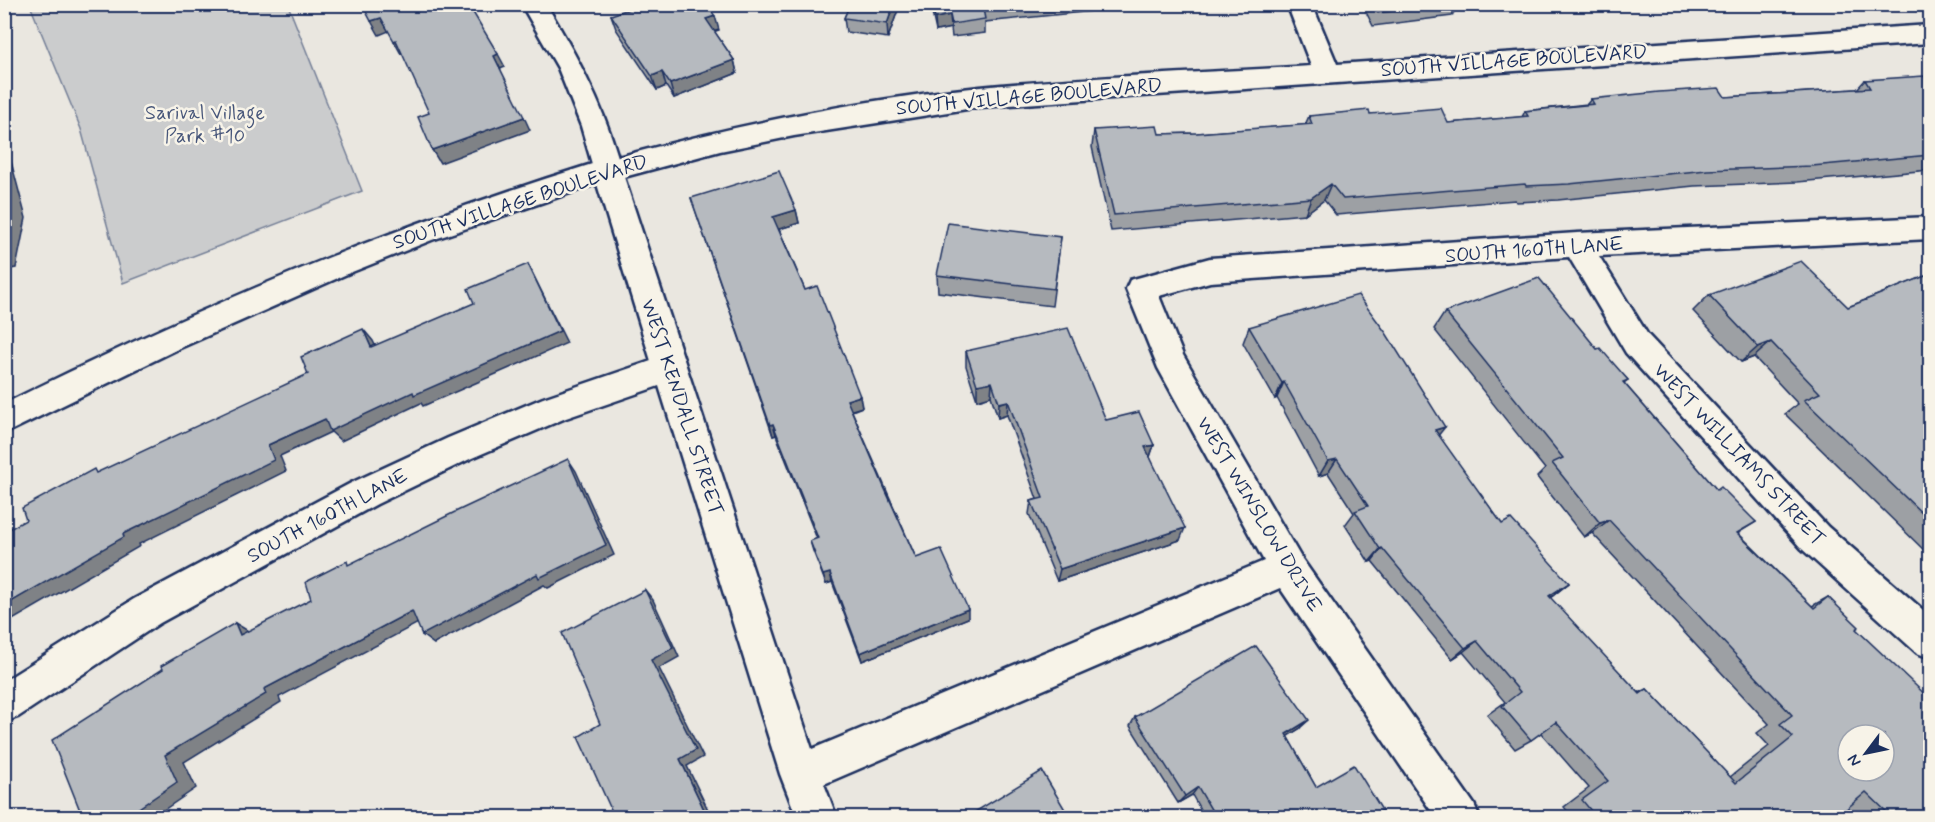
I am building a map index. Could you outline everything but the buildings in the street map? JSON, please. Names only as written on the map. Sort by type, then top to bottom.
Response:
[{"type":"street","name":"WEST KENDALL STREET","points":[[533,4],[571,68],[595,126],[621,218],[800,774],[817,818]]},
{"type":"street","points":[[1299,4],[1327,72]]},
{"type":"street","name":"SOUTH VILLAGE BOULEVARD","points":[[4,420],[163,339],[329,266],[479,210],[609,170],[751,134],[897,108],[1062,90],[1930,34]]},
{"type":"street","name":"SOUTH 160TH LANE","points":[[1141,289],[1210,270],[1577,245],[1930,228]]},
{"type":"street","name":"WEST WILLIAMS STREET","points":[[1577,245],[1636,344],[1815,538],[1930,640]]},
{"type":"street","name":"WEST WINSLOW DRIVE","points":[[1141,289],[1169,359],[1287,568],[1460,818]]},
{"type":"street","name":"SOUTH 160TH LANE","points":[[4,703],[147,611],[365,493],[460,448],[544,413],[670,368]]},
{"type":"street","points":[[800,774],[1287,568]]},
{"type":"green space","name":"Sarival Village Park #10","points":[[30,5],[288,5],[362,191],[123,283],[81,129]]}]
